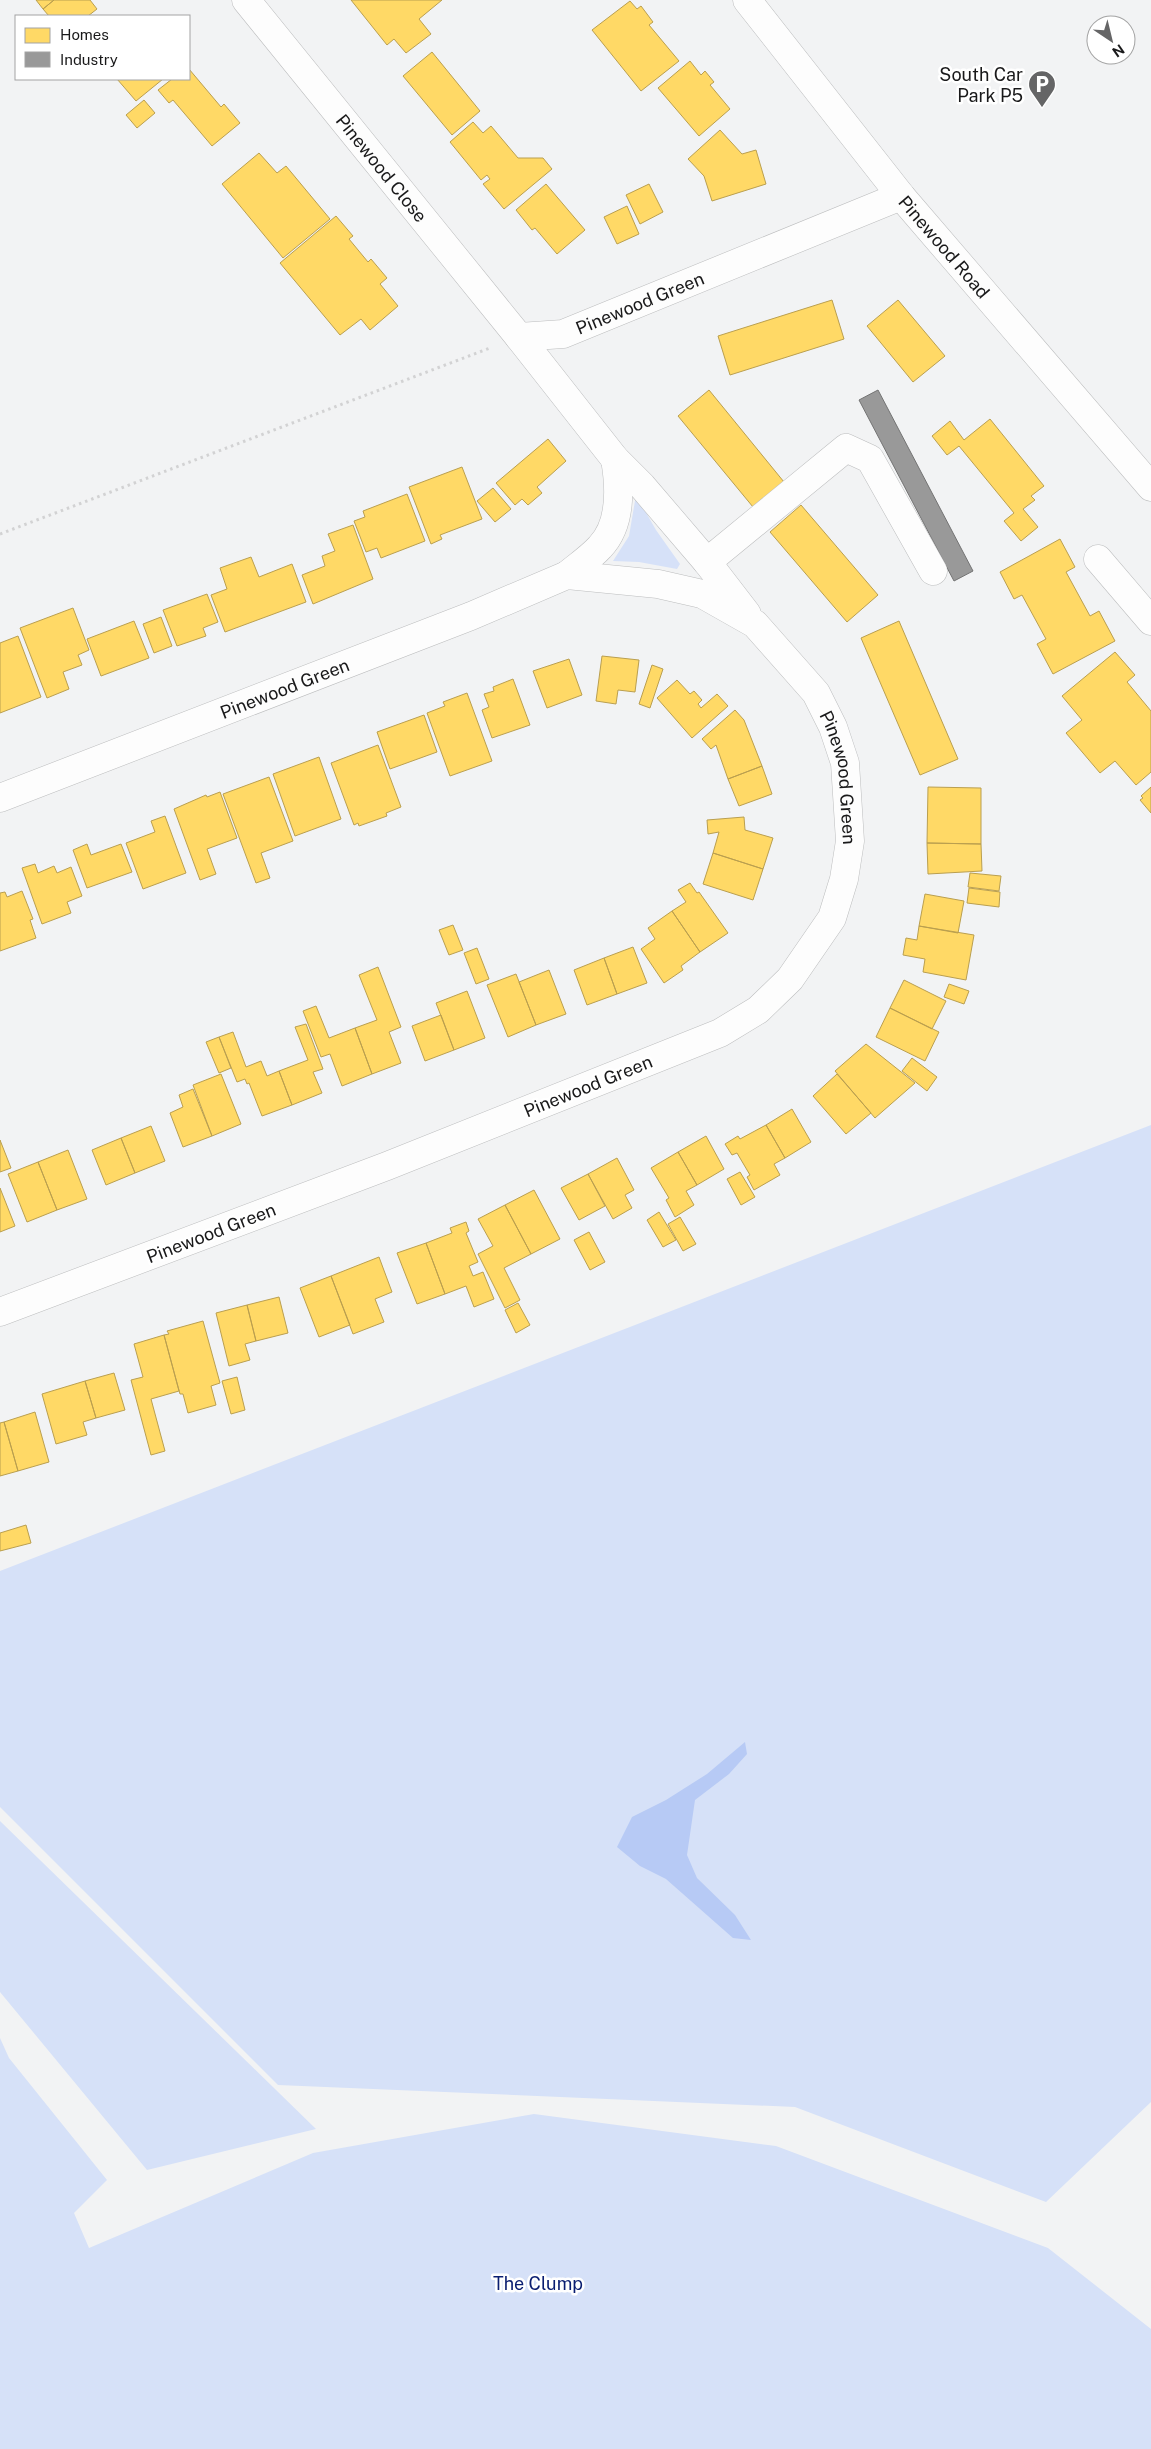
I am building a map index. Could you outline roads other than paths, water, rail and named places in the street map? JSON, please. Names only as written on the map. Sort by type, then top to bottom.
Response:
[{"type":"street","name":"Pinewood Close","points":[[246,0],[519,337]]},
{"type":"street","name":"Pinewood Road","points":[[747,0],[901,196],[1151,487]]},
{"type":"street","name":"Pinewood Green","points":[[519,337],[563,334],[901,196]]},
{"type":"street","name":"Pinewood Green","points":[[0,1312],[387,1166],[720,1033],[758,1010],[790,979],[832,918],[844,879],[850,841],[845,763],[833,727],[816,693],[755,624],[707,562],[642,486],[616,459],[519,337]]},
{"type":"street","points":[[707,562],[846,448],[870,459],[933,571]]},
{"type":"street","name":"Pinewood Green","points":[[0,798],[471,616],[567,574],[601,546],[614,523],[620,498],[616,459]]},
{"type":"street","points":[[1098,559],[1151,621]]},
{"type":"street","name":"Pinewood Green","points":[[567,574],[658,584],[702,594],[755,624]]},
{"type":"water","points":[[745,1742],[747,1754],[729,1774],[695,1800],[687,1855],[697,1878],[735,1915],[751,1940],[733,1938],[666,1879],[640,1866],[617,1847],[632,1817],[666,1800],[707,1774]]},
{"type":"place","name":"South Car Park P5","points":[[1042,108]]},
{"type":"park label","name":"The Clump","points":[[538,2283]]}]
